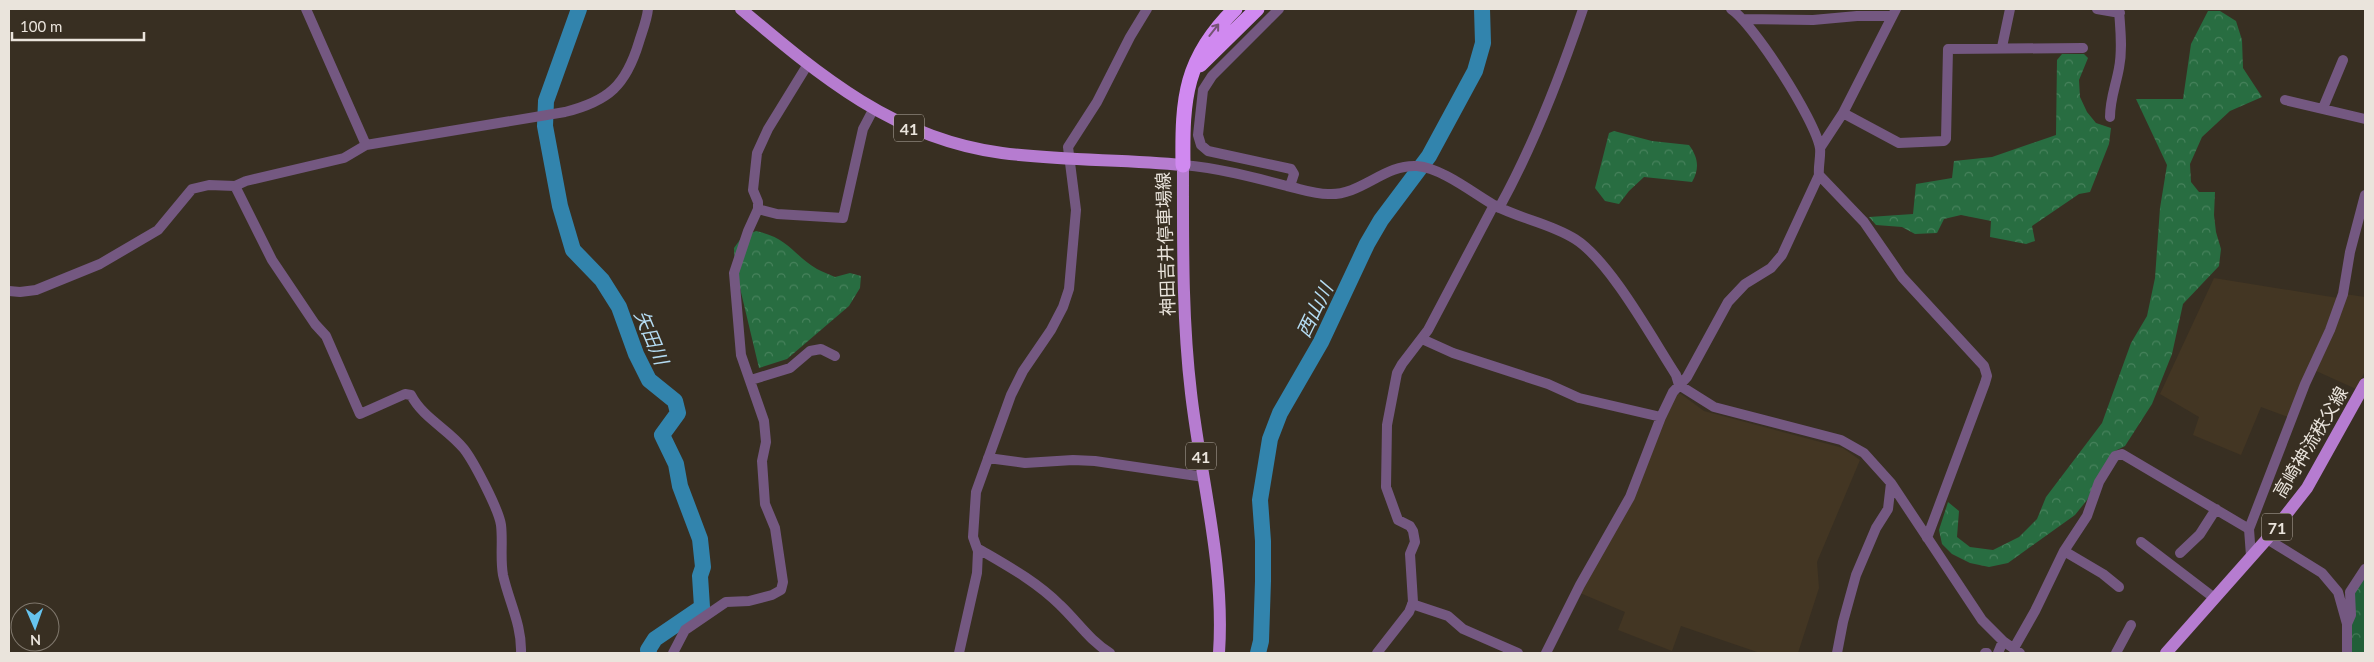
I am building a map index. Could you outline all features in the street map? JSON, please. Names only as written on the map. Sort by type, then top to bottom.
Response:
[{"type":"highway","points":[[1183,164],[1183,113],[1187,88],[1196,61],[1206,42],[1220,23],[1235,9]]},
{"type":"highway","points":[[1187,88],[1192,77],[1208,56],[1256,9]]},
{"type":"main road","name":"神田吉井停車場線","points":[[741,9],[808,64],[873,110],[914,130],[969,147],[1000,153],[1183,164],[1185,332],[1191,393],[1220,588],[1218,653]]},
{"type":"main road","name":"高崎神流秩父線","points":[[2166,653],[2213,597],[2267,539],[2307,488],[2365,384]]},
{"type":"street","points":[[306,9],[366,145]]},
{"type":"street","points":[[9,291],[36,290],[100,264],[158,230],[192,189],[209,185],[235,186],[246,181],[344,158],[366,145],[565,112],[587,106],[607,96],[619,85],[632,64],[648,9]]},
{"type":"street","points":[[958,653],[977,573],[977,548],[973,537],[973,514],[976,492],[1023,370],[1051,330],[1063,307],[1069,289],[1076,210],[1068,147],[1096,102],[1147,9]]},
{"type":"street","points":[[1279,9],[1212,76],[1203,90],[1198,135],[1201,145],[1208,151],[1291,169],[1294,174],[1290,186]]},
{"type":"street","points":[[1377,653],[1409,612],[1412,604],[1410,554],[1415,542],[1414,536],[1410,526],[1398,520],[1386,487],[1387,425],[1397,373],[1422,339],[1496,206],[1517,175],[1563,67],[1583,9]]},
{"type":"street","points":[[1546,653],[1580,585],[1630,497],[1661,416],[1679,385],[1687,377],[1728,302],[1745,284],[1771,268],[1782,255],[1819,175],[1820,148],[1806,115],[1744,19],[1731,9]]},
{"type":"street","points":[[1777,9],[1779,20]]},
{"type":"street","points":[[2002,47],[2010,9]]},
{"type":"street","points":[[2097,9],[2119,11],[2119,68],[2110,102],[2110,118]]},
{"type":"street","points":[[1744,19],[1779,20],[1894,13]]},
{"type":"street","points":[[1820,148],[1843,113],[1894,13]]},
{"type":"street","points":[[1843,113],[1899,143],[1944,142],[1946,139],[1948,48],[2083,48]]},
{"type":"street","points":[[2323,108],[2343,60]]},
{"type":"street","points":[[673,653],[685,630],[726,602],[749,601],[772,595],[780,590],[782,582],[775,528],[765,504],[762,460],[766,442],[764,421],[741,355],[734,274],[748,231],[758,209],[758,202],[753,190],[757,153],[768,129],[808,64]]},
{"type":"street","points":[[2285,100],[2365,119]]},
{"type":"street","points":[[758,209],[777,214],[843,218],[863,130],[873,110]]},
{"type":"street","points":[[1183,164],[1306,191],[1340,194],[1353,191],[1389,172],[1404,167],[1429,168],[1496,206],[1557,229],[1574,238],[1591,252],[1613,279],[1676,375],[1679,385],[1701,400],[1729,412],[1829,437],[1852,445],[1864,453],[1891,483],[1982,620],[2003,641],[2017,651],[2064,551],[2087,516],[2099,482],[2115,456],[2122,454],[2249,529]]},
{"type":"street","points":[[1819,175],[1864,222],[1902,277],[1979,360],[1987,376],[1927,538]]},
{"type":"street","points":[[235,186],[272,260],[314,324],[326,336],[360,414],[405,394],[411,395],[418,408],[443,428],[464,449],[472,462],[500,522],[503,574],[518,622],[522,653]]},
{"type":"street","points":[[2251,556],[2249,529],[2305,384],[2330,330],[2343,294],[2350,252],[2365,195]]},
{"type":"street","points":[[1422,339],[1461,356],[1548,384],[1579,398],[1661,416]]},
{"type":"street","points":[[751,380],[790,368],[810,351],[821,349],[835,356]]},
{"type":"street","points":[[988,458],[1025,463],[1072,460],[1095,461],[1204,477]]},
{"type":"street","points":[[1837,653],[1843,622],[1856,575],[1876,528],[1888,509],[1891,483]]},
{"type":"street","points":[[2180,554],[2200,534],[2216,509]]},
{"type":"street","points":[[2267,539],[2322,573],[2338,592],[2347,624],[2346,648],[2339,653]]},
{"type":"street","points":[[2141,542],[2213,597]]},
{"type":"street","points":[[977,548],[1041,588],[1060,605],[1094,642],[1109,653]]},
{"type":"street","points":[[2064,551],[2104,574],[2119,587]]},
{"type":"street","points":[[2347,624],[2351,615],[2350,592],[2365,569]]},
{"type":"street","points":[[1412,604],[1448,616],[1463,629],[1518,653]]},
{"type":"street","points":[[2116,653],[2131,625]]},
{"type":"street","points":[[1998,653],[2003,641]]},
{"type":"shaded area","points":[[2214,278],[2338,298],[2288,417],[2261,407],[2241,455],[2193,435],[2199,417],[2160,394]]},
{"type":"shaded area","points":[[2345,294],[2365,297],[2365,371],[2356,389],[2314,370]]},
{"type":"shaded area","points":[[1676,394],[1681,394],[1704,411],[1843,448],[1860,460],[1817,562],[1819,588],[1798,653],[1760,653],[1681,626],[1672,651],[1618,630],[1625,612],[1580,593]]},
{"type":"green space","points":[[2208,11],[2220,11],[2236,21],[2242,40],[2243,68],[2262,97],[2230,111],[2202,137],[2190,164],[2191,182],[2199,192],[2215,192],[2214,215],[2221,249],[2219,266],[2183,304],[2172,354],[2152,404],[2125,446],[2113,452],[2087,500],[2075,515],[2008,563],[1989,567],[1970,563],[1952,554],[1942,544],[1939,530],[1948,502],[1959,511],[1957,537],[1970,547],[1993,550],[2019,537],[2037,519],[2046,497],[2102,423],[2131,343],[2147,316],[2155,278],[2160,208],[2167,165],[2136,99],[2183,99],[2191,44]]},
{"type":"green space","points":[[2062,54],[2084,54],[2088,58],[2079,80],[2080,97],[2087,112],[2096,123],[2111,128],[2109,144],[2090,192],[2079,194],[2032,226],[2035,241],[2026,244],[1990,237],[1991,221],[1961,215],[1944,219],[1937,233],[1915,234],[1902,227],[1876,225],[1869,217],[1913,214],[1916,184],[1952,178],[1954,161],[1992,157],[2056,135],[2057,60]]},
{"type":"green space","points":[[1614,131],[1652,141],[1689,145],[1697,163],[1692,182],[1644,177],[1619,204],[1605,201],[1595,188],[1609,133]]},
{"type":"green space","points":[[756,231],[783,242],[823,272],[835,277],[850,273],[861,276],[860,288],[849,306],[787,359],[759,368],[735,267],[734,248],[742,237]]},
{"type":"green space","points":[[2365,574],[2365,653],[2341,653],[2345,648],[2353,594]]},
{"type":"waterway","name":"矢田川","points":[[579,9],[546,101],[545,126],[560,206],[573,250],[602,280],[619,307],[636,354],[649,380],[675,401],[678,413],[662,435],[676,464],[680,486],[700,539],[703,567],[700,576],[702,607],[655,639],[648,650],[649,653]]},
{"type":"waterway","name":"西山川","points":[[1258,653],[1261,641],[1263,581],[1260,500],[1270,439],[1280,413],[1321,342],[1367,244],[1381,220],[1429,156],[1475,71],[1483,43],[1482,9]]}]
